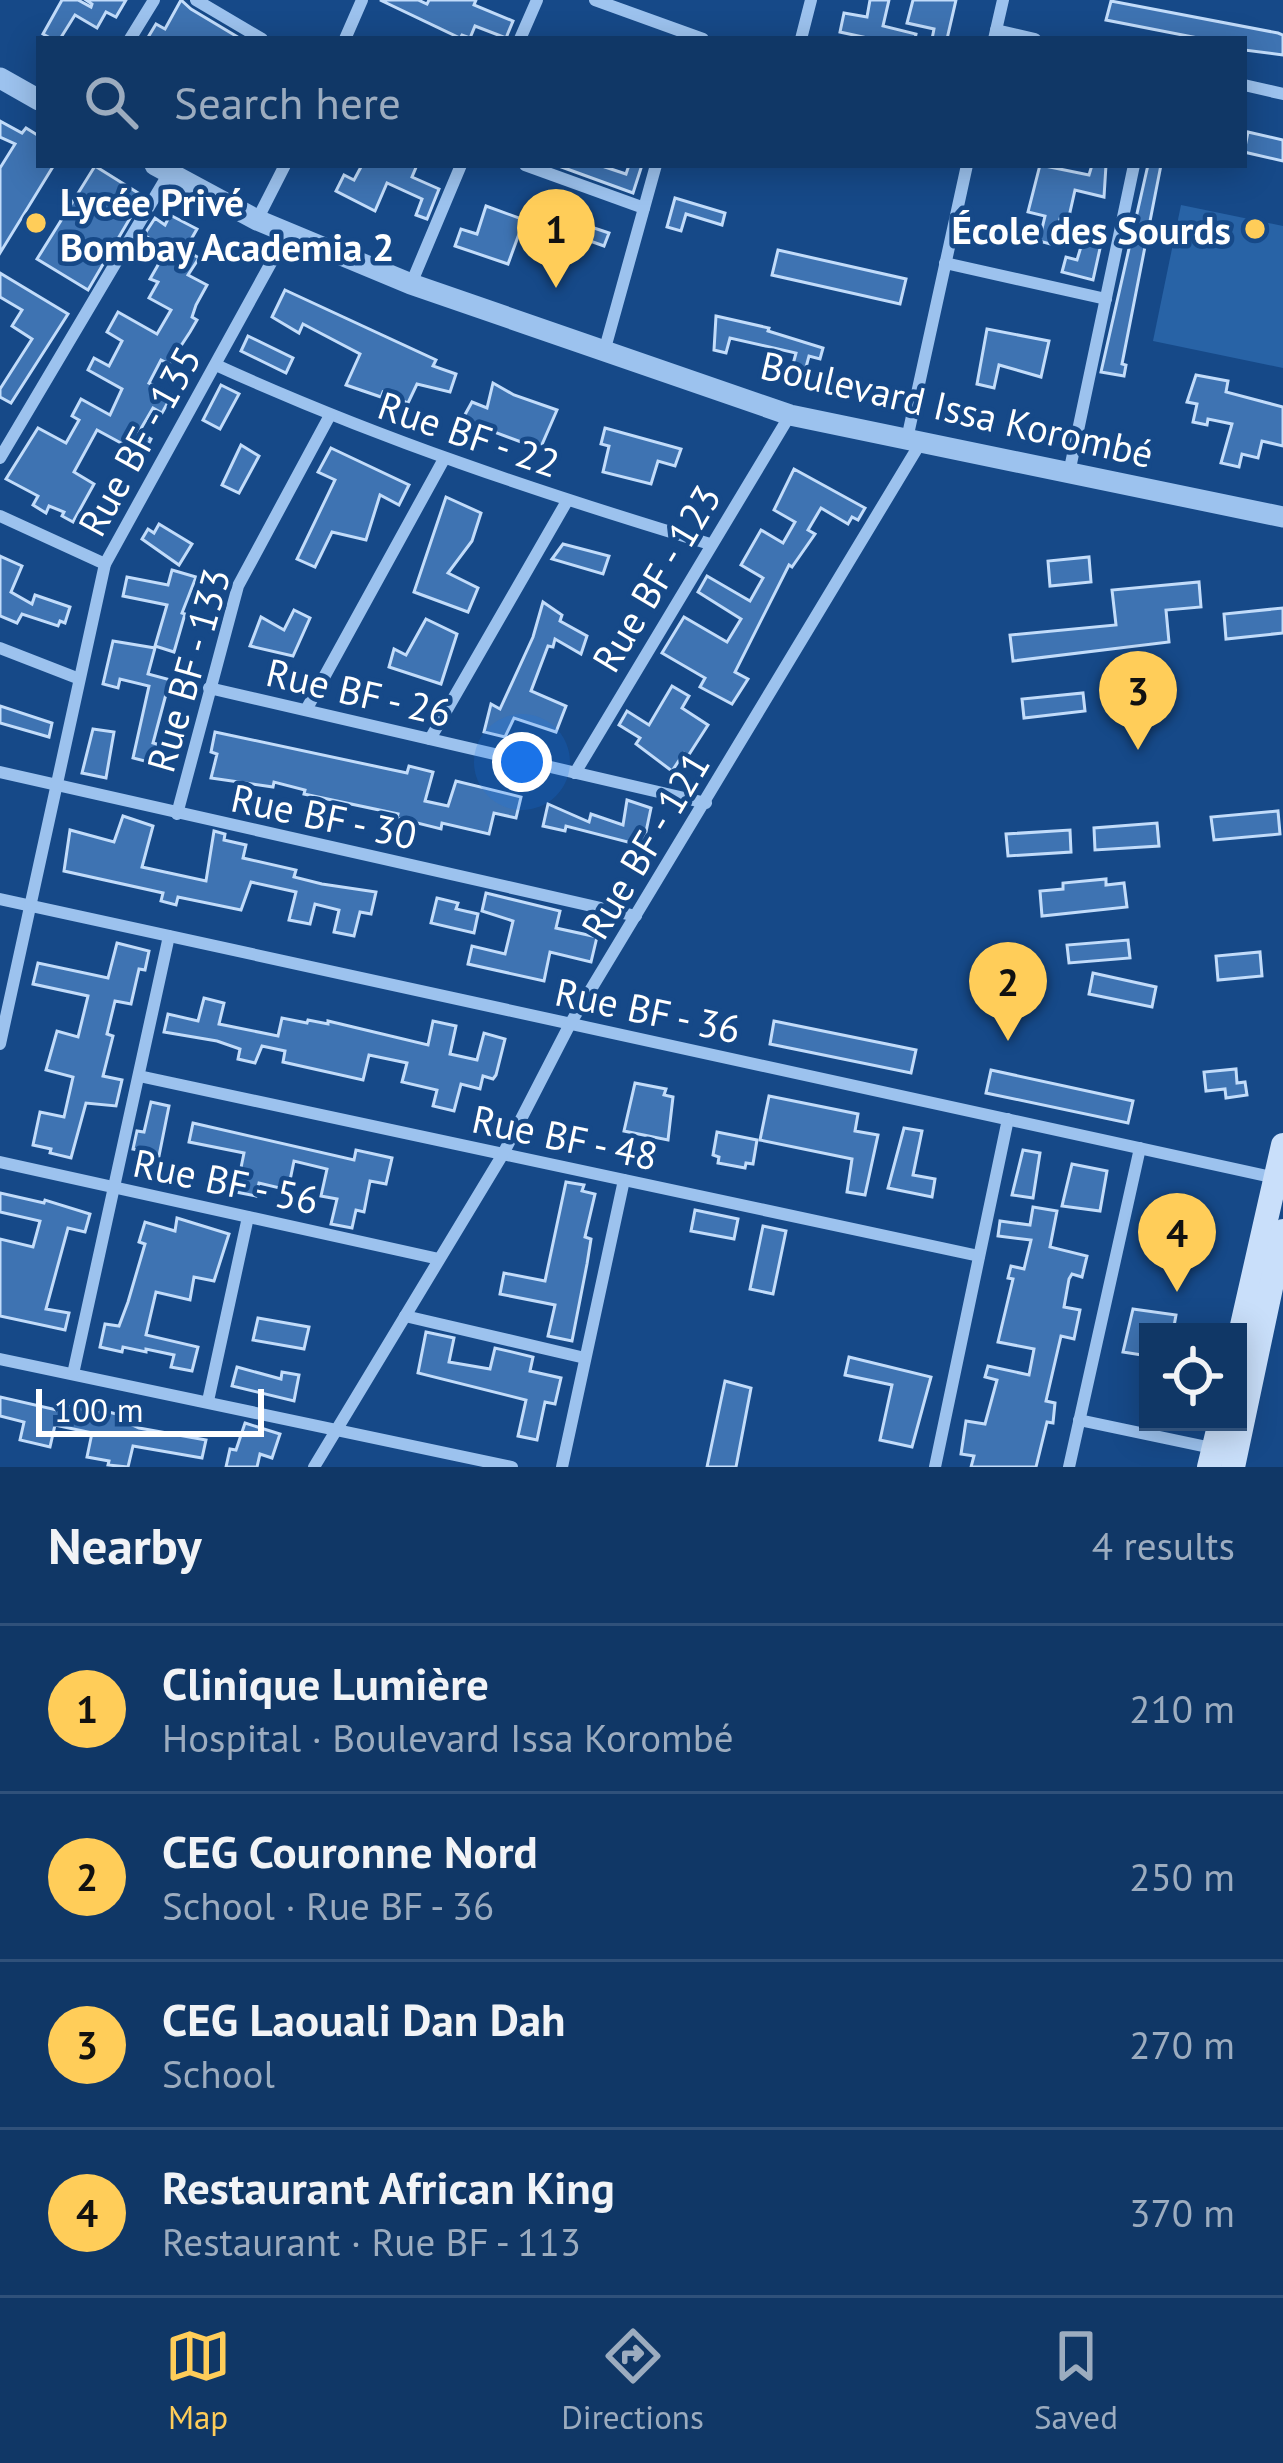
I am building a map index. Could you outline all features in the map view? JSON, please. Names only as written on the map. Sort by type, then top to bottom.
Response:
[{"type":"main road","points":[[1243,1323],[1280,1178],[1283,1145]]},
{"type":"main road","points":[[1233,1467],[1283,1231]]},
{"type":"street","points":[[132,36],[154,0]]},
{"type":"street","points":[[196,0],[257,36]]},
{"type":"street","points":[[346,36],[362,0]]},
{"type":"street","points":[[521,36],[537,0]]},
{"type":"street","points":[[595,0],[691,36]]},
{"type":"street","points":[[802,36],[811,0]]},
{"type":"street","points":[[995,35],[1003,0]]},
{"type":"street","points":[[0,78],[36,98]]},
{"type":"street","points":[[1247,86],[1283,94]]},
{"type":"street","points":[[257,220],[283,168]]},
{"type":"street","points":[[411,284],[459,168]]},
{"type":"street","points":[[533,168],[644,208]]},
{"type":"street","points":[[604,352],[655,168]]},
{"type":"street","name":"Rue BF - 121","points":[[314,1467],[502,1154],[570,1024],[706,803],[914,440],[966,168]]},
{"type":"street","points":[[1070,472],[1133,168]]},
{"type":"street","points":[[0,458],[162,169]]},
{"type":"street","name":"Boulevard Issa Korombé","points":[[162,169],[257,220],[411,284],[790,415],[1283,517]]},
{"type":"street","name":"Rue BF - 135","points":[[0,1044],[105,564],[288,232]]},
{"type":"street","points":[[945,263],[1106,299]]},
{"type":"street","name":"Rue BF - 22","points":[[216,364],[329,417],[444,459],[710,544]]},
{"type":"street","name":"Rue BF - 123","points":[[575,773],[790,415]]},
{"type":"street","name":"Rue BF - 133","points":[[177,814],[238,586],[329,417]]},
{"type":"street","points":[[306,710],[444,459]]},
{"type":"street","points":[[430,739],[567,501]]},
{"type":"street","points":[[0,516],[105,564]]},
{"type":"street","points":[[0,649],[77,678]]},
{"type":"street","name":"Rue BF - 26","points":[[209,688],[706,803]]},
{"type":"street","name":"Rue BF - 30","points":[[0,772],[637,916]]},
{"type":"street","name":"Rue BF - 36","points":[[0,899],[1280,1178]]},
{"type":"street","points":[[73,1374],[170,936]]},
{"type":"street","name":"Rue BF - 48","points":[[139,1076],[979,1256]]},
{"type":"street","points":[[935,1467],[1008,1119]]},
{"type":"street","points":[[1070,1467],[1140,1148]]},
{"type":"street","name":"Rue BF - 56","points":[[0,1162],[439,1259]]},
{"type":"street","points":[[562,1467],[624,1180]]},
{"type":"street","points":[[208,1401],[248,1217]]},
{"type":"street","points":[[405,1316],[585,1358]]},
{"type":"street","points":[[0,1359],[512,1467]]},
{"type":"street","points":[[1079,1420],[1212,1458]]},
{"type":"shaded area","points":[[1181,205],[1283,226],[1283,368],[1153,341]]},
{"type":"building","points":[[62,0],[78,0],[91,7],[86,0],[126,0],[116,17],[106,12],[97,28],[75,15],[62,36],[43,34]]},
{"type":"building","points":[[181,0],[236,36],[149,36],[156,24],[165,29]]},
{"type":"building","points":[[380,0],[427,4],[429,0],[476,0],[474,5],[513,21],[507,36],[475,26],[471,36],[456,36]]},
{"type":"building","points":[[870,0],[889,0],[883,26],[916,36],[840,32],[844,13],[867,17]]},
{"type":"building","points":[[913,0],[956,0],[948,36],[933,36],[934,29],[907,23]]},
{"type":"building","points":[[1111,1],[1278,33],[1283,35],[1283,55],[1247,50],[1247,36],[1188,36],[1106,20]]},
{"type":"building","points":[[0,121],[22,133],[26,128],[36,134],[36,168],[52,168],[0,253],[0,168],[15,144],[0,137]]},
{"type":"building","points":[[1248,132],[1283,140],[1283,161],[1247,153]]},
{"type":"building","points":[[94,168],[143,196],[88,290],[37,259]]},
{"type":"building","points":[[360,168],[416,168],[412,177],[439,189],[427,219],[416,215],[422,199],[387,183],[375,211],[336,191],[344,175],[354,180]]},
{"type":"building","points":[[564,168],[608,168],[626,174],[628,168],[641,168],[633,193]]},
{"type":"building","points":[[1039,168],[1089,175],[1091,168],[1106,168],[1104,197],[1075,190],[1068,221],[1060,219],[1054,245],[1039,241],[1045,216],[1028,212]]},
{"type":"building","points":[[1147,168],[1160,168],[1122,364],[1126,365],[1124,376],[1101,372]]},
{"type":"building","points":[[675,198],[725,213],[722,225],[686,214],[681,231],[667,227]]},
{"type":"building","points":[[486,206],[541,226],[536,240],[519,234],[508,264],[455,246],[461,229],[477,234]]},
{"type":"building","points":[[549,207],[609,233],[604,246],[543,224]]},
{"type":"building","points":[[170,215],[197,229],[185,250],[199,258],[188,275],[207,285],[190,332],[169,364],[161,360],[149,383],[172,395],[162,413],[153,408],[139,432],[151,439],[143,455],[97,430],[74,472],[94,484],[73,522],[49,506],[46,513],[33,505],[38,496],[6,479],[38,428],[66,443],[79,420],[72,416],[81,399],[110,415],[122,389],[88,370],[94,358],[109,366],[122,341],[107,332],[118,312],[157,334],[171,310],[149,298],[158,282],[150,279],[162,258],[149,250],[155,242],[144,235],[155,218],[165,225]]},
{"type":"building","points":[[1083,240],[1101,244],[1093,280],[1062,272],[1066,257],[1077,260]]},
{"type":"building","points":[[778,250],[906,279],[900,304],[772,275]]},
{"type":"building","points":[[0,273],[68,314],[11,403],[0,397],[0,389],[32,339],[12,326],[22,310],[0,297]]},
{"type":"building","points":[[285,290],[436,360],[433,366],[456,374],[450,392],[417,384],[408,403],[346,385],[360,354],[303,324],[299,333],[272,317]]},
{"type":"building","points":[[716,316],[769,328],[823,348],[820,359],[809,356],[805,371],[792,368],[796,353],[730,338],[726,353],[714,350]]},
{"type":"building","points":[[987,329],[1049,341],[1041,377],[999,365],[994,388],[977,384]]},
{"type":"building","points":[[248,336],[293,358],[286,373],[241,351]]},
{"type":"building","points":[[1196,375],[1228,381],[1226,392],[1283,407],[1283,446],[1262,441],[1258,458],[1242,454],[1239,467],[1221,463],[1232,424],[1208,419],[1207,425],[1193,422],[1197,404],[1187,402]]},
{"type":"building","points":[[493,383],[557,410],[540,449],[462,420],[472,402],[487,408]]},
{"type":"building","points":[[221,385],[239,394],[220,429],[203,420]]},
{"type":"building","points":[[605,428],[681,449],[675,466],[658,461],[651,484],[603,472],[609,446],[601,444]]},
{"type":"building","points":[[241,445],[259,456],[239,493],[222,485]]},
{"type":"building","points":[[331,448],[409,485],[399,505],[380,495],[366,540],[332,532],[315,567],[297,559],[335,480],[318,472]]},
{"type":"building","points":[[794,469],[865,508],[858,520],[852,517],[848,524],[821,508],[808,530],[815,534],[789,565],[735,672],[748,679],[732,704],[700,687],[705,678],[662,653],[684,617],[727,642],[741,619],[698,592],[707,576],[750,601],[763,578],[741,565],[761,530],[783,543],[795,522],[774,510]]},
{"type":"building","points":[[446,497],[481,513],[472,541],[448,573],[478,588],[468,612],[414,592]]},
{"type":"building","points":[[159,524],[192,544],[179,565],[142,539]]},
{"type":"building","points":[[563,544],[609,556],[603,574],[552,559]]},
{"type":"building","points":[[0,556],[22,566],[11,592],[32,604],[35,595],[70,607],[65,623],[60,621],[58,626],[22,614],[17,623],[0,616]]},
{"type":"building","points":[[1089,557],[1091,582],[1050,586],[1048,561]]},
{"type":"building","points":[[172,570],[196,577],[174,652],[155,646],[167,605],[123,596],[127,577],[168,585]]},
{"type":"building","points":[[1199,582],[1201,607],[1166,610],[1169,642],[1013,661],[1010,635],[1116,625],[1112,590]]},
{"type":"building","points":[[543,602],[562,615],[560,621],[587,636],[581,654],[555,639],[531,691],[566,706],[556,732],[514,718],[505,737],[484,732],[491,704],[500,709],[533,637]]},
{"type":"building","points":[[1283,608],[1283,633],[1226,639],[1224,614]]},
{"type":"building","points":[[294,610],[310,618],[293,656],[250,646],[261,617],[284,630]]},
{"type":"building","points":[[426,619],[457,634],[441,684],[389,667],[394,649],[406,655]]},
{"type":"building","points":[[113,641],[155,648],[148,674],[182,683],[180,694],[167,691],[165,698],[153,743],[164,746],[160,765],[133,758],[149,686],[120,679],[118,688],[103,684]]},
{"type":"building","points":[[672,686],[689,696],[682,708],[708,725],[672,771],[636,744],[640,738],[619,725],[627,711],[649,725]]},
{"type":"building","points":[[1083,693],[1085,711],[1024,718],[1022,699]]},
{"type":"building","points":[[0,706],[52,723],[49,737],[0,723]]},
{"type":"building","points":[[93,729],[114,732],[106,778],[82,773]]},
{"type":"building","points":[[215,732],[407,773],[409,766],[433,772],[425,801],[448,806],[456,781],[521,797],[516,818],[494,813],[489,834],[442,823],[441,829],[274,782],[273,787],[211,778],[217,754],[211,752]]},
{"type":"building","points":[[627,800],[651,808],[643,846],[566,826],[565,831],[543,826],[548,804],[589,822],[591,814],[623,825]]},
{"type":"building","points":[[1278,811],[1280,834],[1214,840],[1211,817]]},
{"type":"building","points":[[123,816],[153,826],[142,867],[206,881],[214,831],[225,834],[224,840],[246,845],[243,858],[296,870],[294,877],[376,892],[371,914],[360,912],[354,936],[334,932],[339,910],[315,904],[310,924],[289,920],[296,892],[251,882],[241,910],[178,897],[176,905],[161,901],[163,893],[64,871],[70,830],[114,842]]},
{"type":"building","points":[[1157,823],[1159,846],[1095,850],[1094,828]]},
{"type":"building","points":[[1070,830],[1071,852],[1008,856],[1006,834]]},
{"type":"building","points":[[1106,879],[1106,885],[1124,883],[1127,907],[1042,916],[1040,891],[1063,889],[1063,883]]},
{"type":"building","points":[[486,893],[560,911],[556,928],[597,937],[591,962],[550,952],[544,981],[468,964],[472,946],[505,954],[513,921],[482,911]]},
{"type":"building","points":[[437,898],[478,914],[474,933],[431,923]]},
{"type":"building","points":[[1128,940],[1130,958],[1069,963],[1067,945]]},
{"type":"building","points":[[117,943],[149,951],[145,970],[139,969],[131,1004],[115,1001],[107,1034],[113,1036],[103,1076],[122,1080],[116,1106],[86,1103],[71,1158],[50,1153],[51,1149],[33,1145],[40,1112],[64,1117],[73,1077],[46,1070],[57,1031],[78,1037],[88,996],[33,984],[38,963],[108,978]]},
{"type":"building","points":[[1260,952],[1262,976],[1218,980],[1216,956]]},
{"type":"building","points":[[1093,973],[1156,987],[1152,1007],[1089,994]]},
{"type":"building","points":[[204,998],[224,1003],[219,1024],[278,1036],[282,1018],[328,1021],[428,1045],[433,1021],[456,1026],[450,1054],[477,1060],[484,1033],[505,1039],[496,1075],[493,1079],[483,1076],[480,1089],[461,1084],[454,1111],[433,1106],[437,1090],[402,1082],[407,1063],[369,1055],[363,1080],[283,1062],[285,1051],[262,1046],[255,1063],[238,1059],[240,1049],[217,1041],[164,1032],[168,1014],[198,1021]]},
{"type":"building","points":[[774,1021],[916,1050],[911,1073],[770,1044]]},
{"type":"building","points":[[1236,1069],[1237,1083],[1245,1082],[1247,1095],[1226,1098],[1225,1089],[1206,1091],[1204,1072]]},
{"type":"building","points":[[991,1070],[1133,1101],[1128,1123],[986,1093]]},
{"type":"building","points":[[635,1083],[666,1089],[664,1095],[673,1097],[668,1140],[624,1131]]},
{"type":"building","points":[[769,1096],[858,1114],[855,1131],[878,1135],[865,1195],[847,1192],[852,1159],[760,1140]]},
{"type":"building","points":[[151,1102],[169,1106],[158,1161],[141,1157],[143,1151],[133,1149],[137,1131],[144,1132]]},
{"type":"building","points":[[193,1123],[354,1160],[356,1150],[392,1158],[386,1184],[370,1181],[364,1212],[356,1210],[352,1228],[331,1224],[337,1199],[321,1196],[327,1169],[294,1161],[288,1190],[259,1183],[256,1196],[236,1192],[244,1153],[189,1142]]},
{"type":"building","points":[[904,1128],[922,1131],[913,1175],[935,1179],[932,1197],[888,1188]]},
{"type":"building","points":[[717,1132],[757,1140],[753,1164],[746,1163],[745,1168],[718,1163],[719,1157],[713,1155]]},
{"type":"building","points":[[1023,1150],[1040,1153],[1033,1198],[1012,1195]]},
{"type":"building","points":[[1072,1164],[1107,1171],[1100,1211],[1062,1206]]},
{"type":"building","points":[[566,1182],[584,1185],[582,1191],[595,1194],[572,1341],[548,1336],[555,1305],[500,1294],[504,1273],[545,1281]]},
{"type":"building","points":[[0,1193],[90,1214],[85,1232],[68,1228],[46,1309],[69,1313],[65,1330],[0,1316],[0,1239],[33,1247],[40,1221],[0,1212]]},
{"type":"building","points":[[1033,1207],[1057,1211],[1050,1247],[1087,1256],[1082,1277],[1072,1274],[1069,1279],[1064,1307],[1080,1310],[1074,1339],[1061,1336],[1046,1401],[1055,1403],[1053,1423],[1047,1422],[1036,1467],[971,1467],[974,1456],[961,1454],[966,1421],[985,1424],[997,1380],[985,1377],[988,1366],[1029,1375],[1034,1349],[998,1342],[1013,1279],[1008,1278],[1011,1266],[1024,1269],[1031,1240],[998,1236],[1000,1221],[1030,1225]]},
{"type":"building","points":[[695,1210],[738,1219],[734,1239],[691,1231]]},
{"type":"building","points":[[177,1218],[229,1234],[214,1281],[194,1277],[190,1300],[156,1292],[146,1335],[198,1347],[192,1371],[171,1367],[174,1355],[100,1347],[105,1324],[119,1326],[128,1302],[145,1244],[139,1242],[145,1222],[175,1231]]},
{"type":"building","points":[[763,1226],[786,1231],[773,1294],[750,1289]]},
{"type":"building","points":[[1133,1309],[1176,1315],[1175,1323],[1139,1323],[1139,1355],[1123,1352]]},
{"type":"building","points":[[258,1318],[309,1327],[304,1349],[253,1340]]},
{"type":"building","points":[[426,1332],[454,1338],[449,1362],[490,1369],[495,1348],[533,1357],[530,1371],[561,1378],[555,1404],[545,1402],[537,1440],[518,1436],[526,1400],[418,1373]]},
{"type":"building","points":[[849,1357],[931,1377],[912,1447],[880,1440],[892,1385],[845,1375]]},
{"type":"building","points":[[237,1367],[281,1379],[282,1372],[299,1375],[294,1401],[232,1386]]},
{"type":"building","points":[[725,1381],[751,1388],[736,1467],[707,1467]]},
{"type":"building","points":[[0,1397],[61,1411],[62,1405],[101,1410],[132,1418],[130,1424],[139,1428],[206,1440],[202,1458],[133,1446],[128,1467],[108,1465],[109,1461],[87,1457],[92,1433],[55,1425],[50,1447],[20,1440],[24,1422],[0,1416]]},
{"type":"building","points":[[245,1423],[280,1434],[272,1458],[260,1454],[257,1467],[226,1467],[230,1449],[236,1450]]},
{"type":"place","name":"Lycée Privé Bombay Academia 2","points":[[36,223]]},
{"type":"place","name":"École des Sourds","points":[[1255,229]]},
{"type":"place","name":"Clinique Lumière","points":[[556,288]]},
{"type":"place","name":"CEG Laouali Dan Dah","points":[[1138,750]]},
{"type":"place","name":"CEG Couronne Nord","points":[[1008,1041]]},
{"type":"place","name":"Restaurant African King","points":[[1177,1292]]}]
